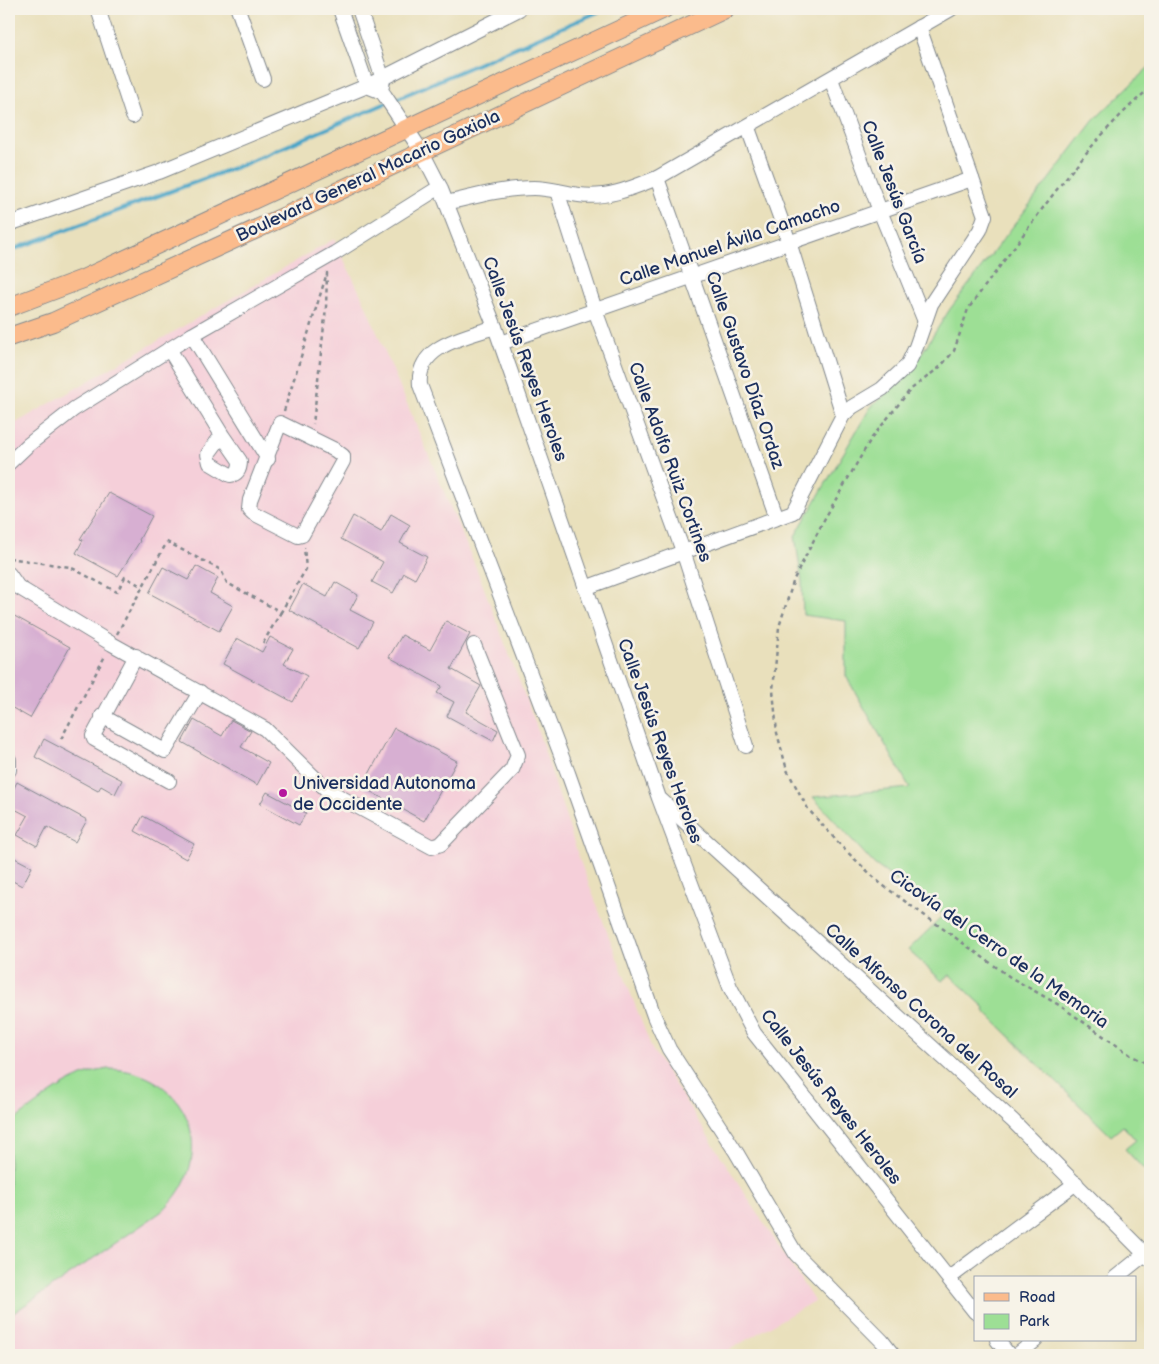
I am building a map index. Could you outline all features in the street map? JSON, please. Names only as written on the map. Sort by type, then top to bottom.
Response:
[{"type":"main road","name":"Boulevard General Macario Gaxiola","points":[[9,307],[82,279],[402,122],[664,9]]},
{"type":"main road","name":"Boulevard General Macario Gaxiola","points":[[9,337],[53,322],[422,152],[525,101],[724,9]]},
{"type":"street","points":[[98,9],[133,116]]},
{"type":"street","points":[[238,9],[263,79]]},
{"type":"street","points":[[340,9],[367,86]]},
{"type":"street","name":"Calle Jesús Reyes Heroles","points":[[359,9],[383,89],[422,152],[440,187],[495,327],[659,798],[730,987],[754,1034],[974,1311]]},
{"type":"street","points":[[9,224],[159,172],[367,86],[383,89],[519,9]]},
{"type":"street","points":[[447,203],[506,189],[536,188],[580,195],[617,193],[658,178],[748,128],[951,9]]},
{"type":"street","points":[[585,588],[777,518],[795,509],[843,415],[898,376],[912,357],[924,319],[937,294],[984,222],[985,216],[919,27]]},
{"type":"street","name":"Calle Jesús García","points":[[831,79],[880,211],[924,319]]},
{"type":"street","points":[[748,128],[789,242],[843,415]]},
{"type":"street","name":"Calle Gustavo Díaz Ordaz","points":[[658,178],[777,518]]},
{"type":"street","name":"Calle Manuel Ávila Camacho","points":[[501,343],[972,179]]},
{"type":"street","points":[[9,464],[28,444],[74,408],[192,335],[335,253],[440,187]]},
{"type":"street","name":"Calle Adolfo Ruiz Cortines","points":[[557,191],[595,310],[683,551],[746,746]]},
{"type":"street","points":[[495,327],[442,346],[426,360],[422,367],[419,375],[420,385],[568,773],[654,1016],[669,1049],[736,1152],[796,1254],[882,1341],[893,1355]]},
{"type":"street","points":[[192,335],[268,459]]},
{"type":"street","points":[[169,349],[222,435]]},
{"type":"street","points":[[280,423],[335,450],[343,456],[343,460],[302,535],[283,528],[253,513],[249,509],[250,500],[268,459],[280,423]]},
{"type":"street","points":[[9,574],[18,587],[112,644],[265,729],[316,780],[338,798],[426,844],[437,846],[512,770],[517,761],[518,755],[474,645]]},
{"type":"street","points":[[136,656],[93,733],[94,739],[168,781]]},
{"type":"street","points":[[102,716],[165,751],[200,692]]},
{"type":"street","points":[[9,760],[9,770]]},
{"type":"street","name":"Calle Alfonso Corona del Rosal","points":[[659,798],[1013,1120],[1148,1257]]},
{"type":"street","points":[[949,1278],[1076,1183]]},
{"type":"street","points":[[1118,1276],[1148,1257]]},
{"type":"street","points":[[999,1342],[1009,1355]]},
{"type":"street","points":[[1017,1355],[1033,1342]]},
{"type":"path","name":"Cicovía del Cerro de la Memoria","points":[[1150,88],[1122,112],[1095,143],[985,286],[968,309],[954,351],[940,367],[910,390],[870,439],[825,518],[794,579],[779,627],[773,690],[777,733],[787,770],[808,809],[844,850],[881,884],[1010,976],[1059,1005],[1132,1056],[1150,1065]]},
{"type":"path","points":[[280,423],[327,272],[326,308],[312,438]]},
{"type":"path","points":[[263,643],[306,568],[302,535]]},
{"type":"path","points":[[61,739],[167,542],[221,570],[227,583],[281,612]]},
{"type":"path","points":[[9,558],[70,567],[116,592],[125,577],[143,587]]},
{"type":"shaded area","name":"Universidad Autonoma de Occidente","points":[[334,239],[363,299],[477,570],[536,725],[580,861],[652,1049],[814,1301],[720,1355],[9,1355],[9,427]]},
{"type":"green space","points":[[1150,66],[1150,1176],[1125,1149],[1136,1140],[1123,1126],[1111,1136],[950,975],[942,981],[908,950],[944,915],[874,864],[813,797],[910,788],[846,676],[846,621],[803,615],[802,582],[795,536],[870,408],[909,373],[950,309],[1094,120]]},
{"type":"green space","points":[[108,1069],[136,1073],[159,1084],[176,1100],[188,1121],[192,1143],[190,1167],[180,1190],[161,1212],[9,1316],[9,1124],[68,1083],[94,1072]]},
{"type":"building","points":[[109,493],[152,516],[140,541],[118,576],[76,553],[83,540],[80,539]]},
{"type":"building","points":[[391,514],[410,525],[400,543],[427,557],[415,579],[404,573],[393,593],[372,582],[383,562],[341,539],[353,516],[381,532]]},
{"type":"building","points":[[196,566],[218,578],[210,593],[233,606],[219,631],[149,593],[163,567],[188,580]]},
{"type":"building","points":[[335,582],[358,595],[350,610],[373,622],[359,648],[289,610],[303,584],[327,597]]},
{"type":"building","points":[[9,613],[70,647],[30,718],[9,706]]},
{"type":"building","points":[[446,621],[470,634],[451,669],[481,686],[466,712],[498,730],[493,741],[447,716],[454,702],[437,693],[442,686],[389,657],[402,635],[430,650]]},
{"type":"building","points":[[270,637],[293,649],[284,664],[307,676],[293,702],[223,664],[237,638],[262,652]]},
{"type":"building","points":[[194,720],[222,736],[231,720],[251,731],[241,747],[269,763],[257,785],[182,742]]},
{"type":"building","points":[[394,728],[457,761],[424,821],[362,787]]},
{"type":"building","points":[[44,739],[122,780],[115,794],[101,786],[98,791],[35,757]]},
{"type":"building","points":[[17,782],[87,820],[75,842],[47,827],[37,846],[17,835],[28,816],[9,806],[9,798]]},
{"type":"building","points":[[267,792],[306,813],[299,825],[260,804]]},
{"type":"building","points":[[143,816],[194,844],[186,859],[135,831]]},
{"type":"building","points":[[9,855],[32,867],[22,886],[9,879]]},
{"type":"waterway","points":[[9,251],[247,163],[605,9]]},
{"type":"place","name":"Universidad Autonoma de Occidente","points":[[283,793]]}]
